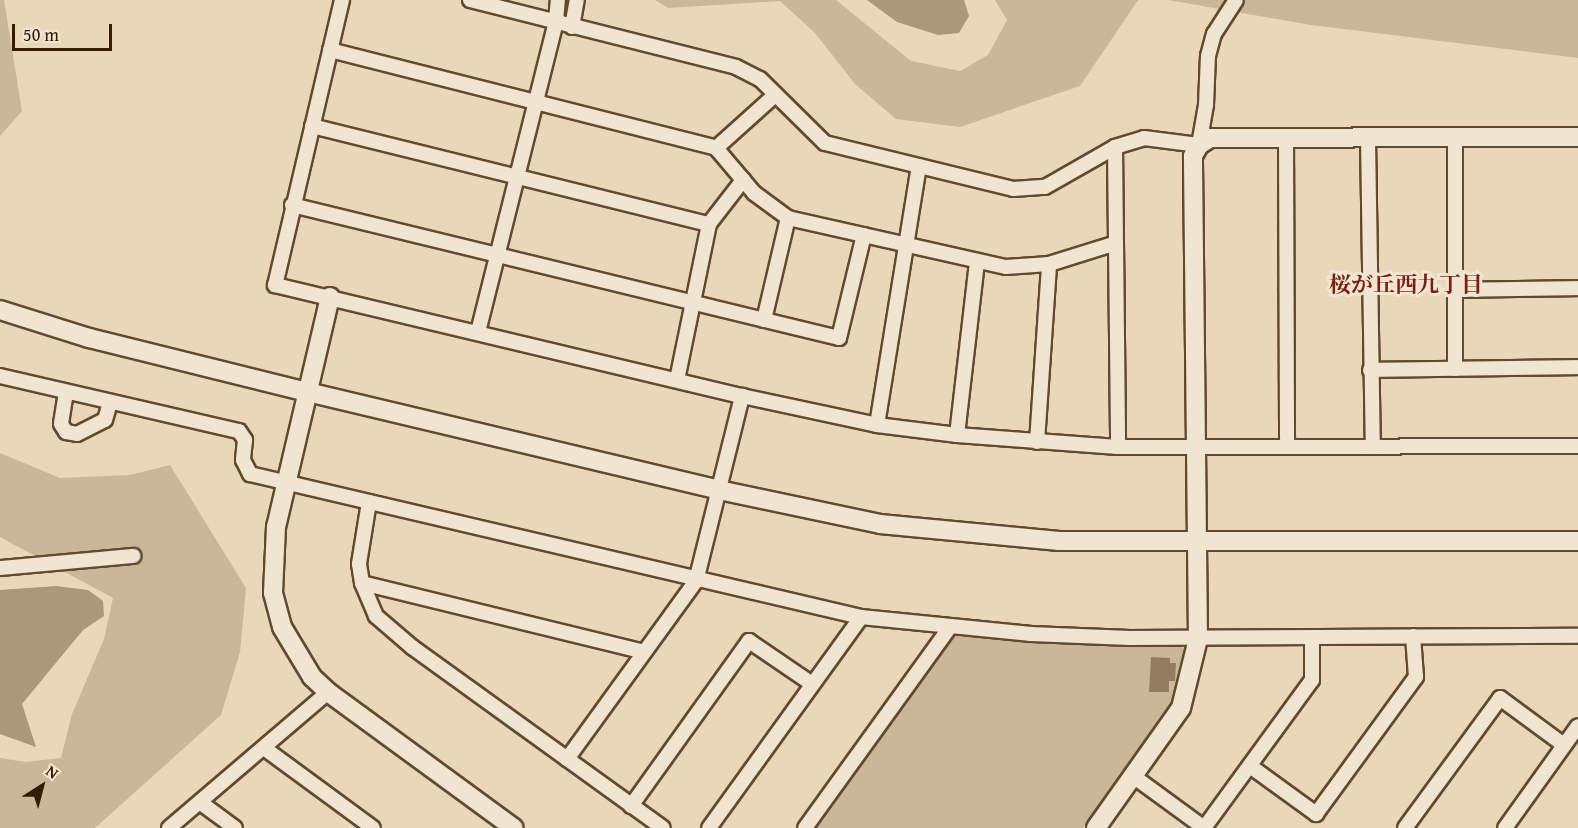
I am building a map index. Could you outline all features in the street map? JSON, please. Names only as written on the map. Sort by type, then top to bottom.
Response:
[{"type":"street","points":[[342,0],[275,285],[742,396],[877,425],[957,435],[1118,447],[1578,446]]},
{"type":"street","points":[[470,0],[736,67],[760,79],[825,143],[1013,189],[1045,187],[1115,147],[1144,138],[1199,145],[1210,138],[1578,137]]},
{"type":"street","points":[[478,332],[556,21],[558,0]]},
{"type":"street","points":[[572,27],[577,0]]},
{"type":"street","points":[[1096,828],[1181,708],[1198,639],[1193,156],[1199,145],[1206,105],[1208,56],[1214,34],[1236,0]]},
{"type":"street","points":[[330,50],[716,148],[744,180],[788,218],[977,263],[1006,267],[1049,264],[1116,243]]},
{"type":"street","points":[[716,148],[775,95]]},
{"type":"street","points":[[312,126],[709,224]]},
{"type":"street","points":[[1455,137],[1455,369]]},
{"type":"street","points":[[1286,139],[1287,447]]},
{"type":"street","points":[[1368,139],[1373,447]]},
{"type":"street","points":[[1115,147],[1118,447]]},
{"type":"street","points":[[877,425],[919,166]]},
{"type":"street","points":[[677,380],[709,224],[744,180]]},
{"type":"street","points":[[292,205],[498,253],[839,338],[864,235]]},
{"type":"street","points":[[764,320],[788,218]]},
{"type":"street","points":[[957,435],[977,263]]},
{"type":"street","points":[[1037,442],[1049,264]]},
{"type":"street","points":[[1456,290],[1578,288]]},
{"type":"street","points":[[330,297],[276,527],[273,593],[282,627],[300,658],[328,692],[514,828]]},
{"type":"street","points":[[0,310],[89,338],[308,392],[719,490],[869,522],[995,537],[1197,544],[1578,541]]},
{"type":"street","points":[[1370,370],[1578,367]]},
{"type":"street","points":[[0,376],[239,431],[245,440],[243,460],[250,474],[696,581],[861,617],[949,628],[1198,639],[1578,636]]},
{"type":"street","points":[[66,392],[61,424],[66,432],[77,434],[105,420],[110,402]]},
{"type":"street","points":[[567,759],[696,581],[742,396]]},
{"type":"street","points":[[369,502],[361,540],[362,583],[376,616],[412,647],[663,828]]},
{"type":"street","points":[[0,568],[133,556]]},
{"type":"street","points":[[362,583],[644,652]]},
{"type":"street","points":[[709,828],[861,617]]},
{"type":"street","points":[[805,828],[949,628]]},
{"type":"street","points":[[1250,766],[1316,814],[1416,677],[1413,636]]},
{"type":"street","points":[[1133,776],[1204,828],[1312,680],[1312,638]]},
{"type":"street","points":[[631,806],[749,641],[812,684]]},
{"type":"street","points":[[169,828],[201,803],[328,692]]},
{"type":"street","points":[[1405,828],[1500,698],[1564,745]]},
{"type":"street","points":[[1505,828],[1578,726]]},
{"type":"street","points":[[264,748],[373,828]]},
{"type":"street","points":[[201,803],[235,828]]},
{"type":"shaded area","points":[[0,0],[4,0],[22,111],[0,136]]},
{"type":"shaded area","points":[[655,0],[836,0],[911,61],[960,71],[988,55],[1007,20],[995,0],[1138,0],[1080,86],[960,127],[896,119],[855,84],[815,33],[780,1],[668,8]]},
{"type":"shaded area","points":[[867,0],[964,0],[969,16],[959,33],[938,35],[897,22]]},
{"type":"shaded area","points":[[1168,0],[1578,0],[1578,58],[1311,25]]},
{"type":"shaded area","points":[[0,453],[60,478],[130,475],[170,465],[246,588],[240,652],[221,715],[95,828],[0,828],[0,758],[26,762],[61,758],[72,714],[104,639],[113,598],[0,537]]},
{"type":"shaded area","points":[[56,586],[88,590],[103,601],[104,616],[83,630],[22,704],[36,747],[0,734],[0,590]]},
{"type":"shaded area","points":[[957,636],[1055,644],[1178,646],[1186,649],[1184,673],[1173,704],[1083,828],[812,828],[947,640]]},
{"type":"building","points":[[1151,657],[1170,658],[1170,663],[1176,663],[1175,681],[1169,681],[1169,692],[1149,692]]},
{"type":"district","name":"桜が丘西九丁目","points":[[1406,285]]}]
